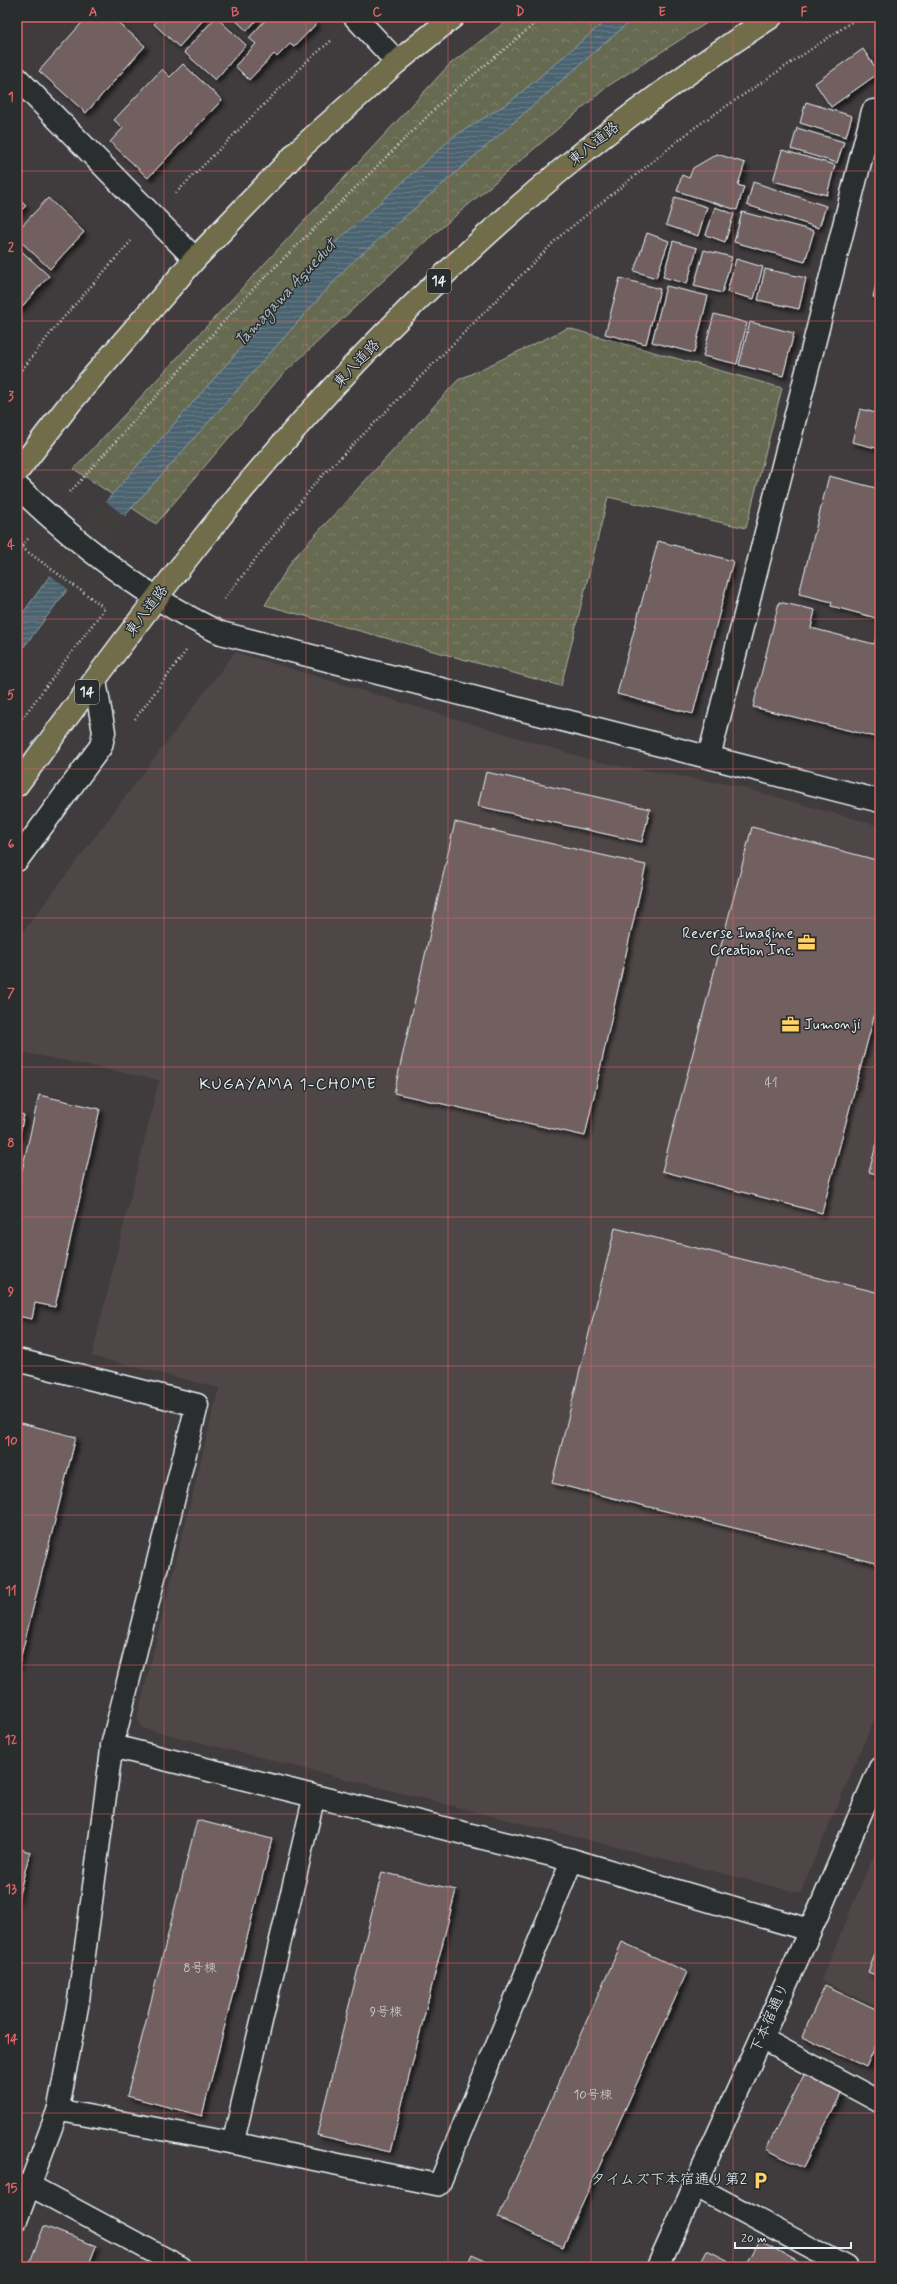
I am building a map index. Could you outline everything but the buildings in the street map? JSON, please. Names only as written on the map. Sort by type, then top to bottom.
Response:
[{"type":"main road","points":[[17,472],[71,402],[195,259],[304,146],[397,62],[453,17]]},
{"type":"main road","name":"東八道路","points":[[17,785],[205,536],[340,382],[419,301],[492,231],[559,172],[621,122],[710,58],[771,17]]},
{"type":"street","points":[[356,18],[397,62]]},
{"type":"street","points":[[17,78],[195,259]]},
{"type":"street","points":[[709,757],[873,112],[880,111]]},
{"type":"street","points":[[17,486],[48,516],[157,598],[203,625],[220,633],[880,801]]},
{"type":"street","points":[[17,860],[101,746],[104,732],[95,681]]},
{"type":"street","points":[[17,1360],[197,1406],[112,1746],[572,1860],[809,1930]]},
{"type":"street","name":"下本宿通り","points":[[658,2267],[822,1904],[880,1768]]},
{"type":"lane","points":[[17,2219],[58,2110],[78,2004],[112,1746]]},
{"type":"lane","points":[[233,2143],[314,1797]]},
{"type":"lane","points":[[58,2110],[233,2143],[439,2185],[572,1860]]},
{"type":"lane","points":[[761,2038],[880,2102]]},
{"type":"lane","points":[[29,2185],[181,2267]]},
{"type":"lane","points":[[695,2186],[846,2267]]},
{"type":"path","points":[[48,516],[254,288],[448,96],[543,17]]},
{"type":"path","points":[[134,721],[203,625],[317,481],[559,237],[694,128],[859,17]]},
{"type":"path","points":[[17,376],[57,325],[153,216],[306,63],[356,18]]},
{"type":"path","points":[[17,725],[105,608],[21,547]]},
{"type":"shaded area","points":[[235,652],[598,762],[733,785],[880,826],[880,1705],[800,1893],[143,1728],[137,1718],[219,1388],[92,1356],[159,1080],[17,1051],[17,940]]},
{"type":"shaded area","points":[[880,1840],[880,2008],[821,1980]]},
{"type":"green space","points":[[512,17],[716,17],[608,86],[427,240],[282,375],[156,524],[74,469],[450,64]]},
{"type":"green space","points":[[568,328],[782,388],[746,528],[608,497],[561,686],[265,605],[293,559],[458,380]]},
{"type":"water","points":[[610,17],[635,17],[347,267],[114,528],[17,656],[17,621],[93,516],[327,250],[453,137],[511,101]]},
{"type":"pier","points":[[104,500],[126,517],[69,590],[49,574]]},
{"type":"place","name":"Reverse Imagine Creation Inc.","points":[[807,943]]},
{"type":"place","name":"Jumonji","points":[[791,1025]]},
{"type":"place","name":"タイムズ下本宿通り第2","points":[[760,2180]]},
{"type":"district","name":"KUGAYAMA 1-CHOME","points":[[288,1084]]},
{"type":"water label","name":"Tamagawa Aqueduct","points":[[286,293]]}]
